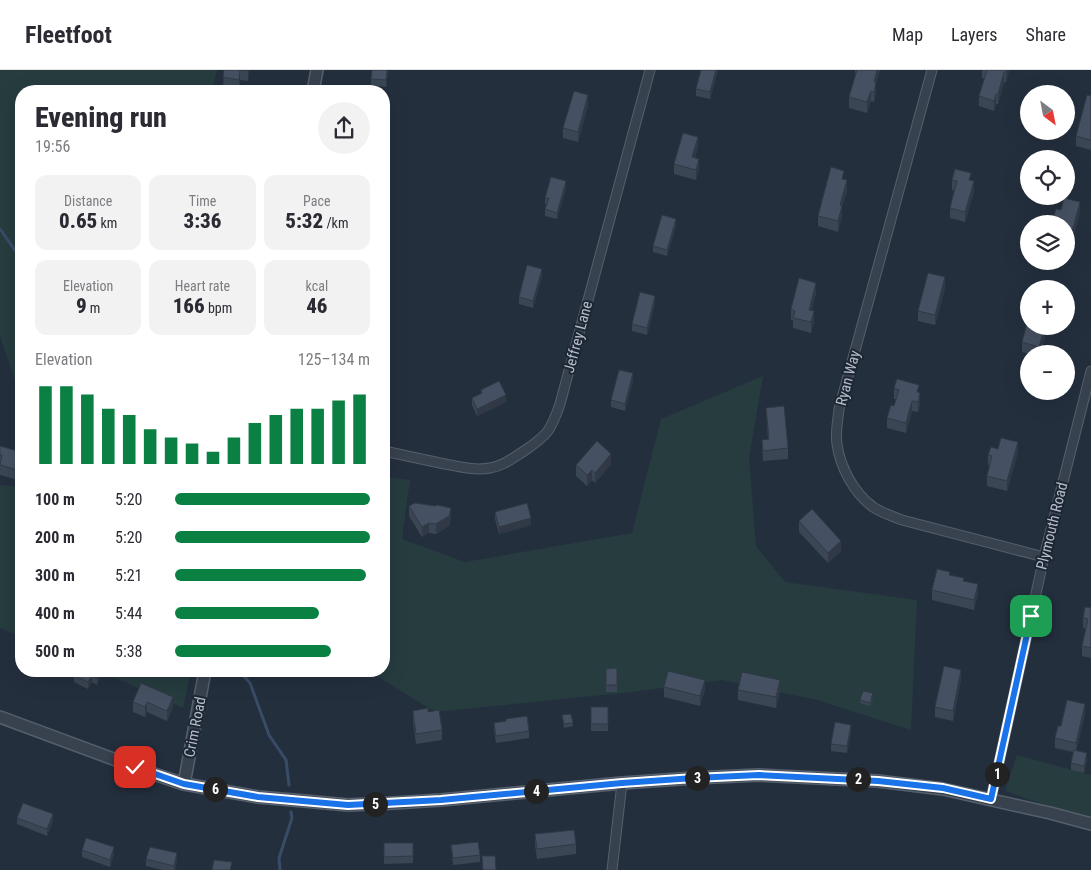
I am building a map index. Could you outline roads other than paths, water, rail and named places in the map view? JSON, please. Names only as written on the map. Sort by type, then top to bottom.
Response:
[{"type":"street","points":[[314,85],[317,70]]},
{"type":"street","name":"Jeffrey Lane","points":[[390,452],[461,467],[490,468],[503,464],[540,441],[548,432],[560,404],[650,70]]},
{"type":"street","name":"Ryan Way","points":[[932,70],[839,409],[836,442],[845,472],[858,492],[873,507],[902,520],[1044,557]]},
{"type":"street","name":"Plymouth Road","points":[[991,799],[1044,557],[1091,371]]},
{"type":"street","name":"Crim Road","points":[[184,784],[204,677]]},
{"type":"street","points":[[0,717],[184,784],[258,797],[348,805],[441,800],[622,783],[759,775],[878,781],[943,788],[1091,824]]},
{"type":"street","points":[[612,870],[622,783]]},
{"type":"waterway","points":[[0,229],[15,250]]},
{"type":"waterway","points":[[244,677],[250,683],[269,735],[286,760],[289,785]]},
{"type":"waterway","points":[[280,870],[279,858],[292,818],[291,812]]}]
